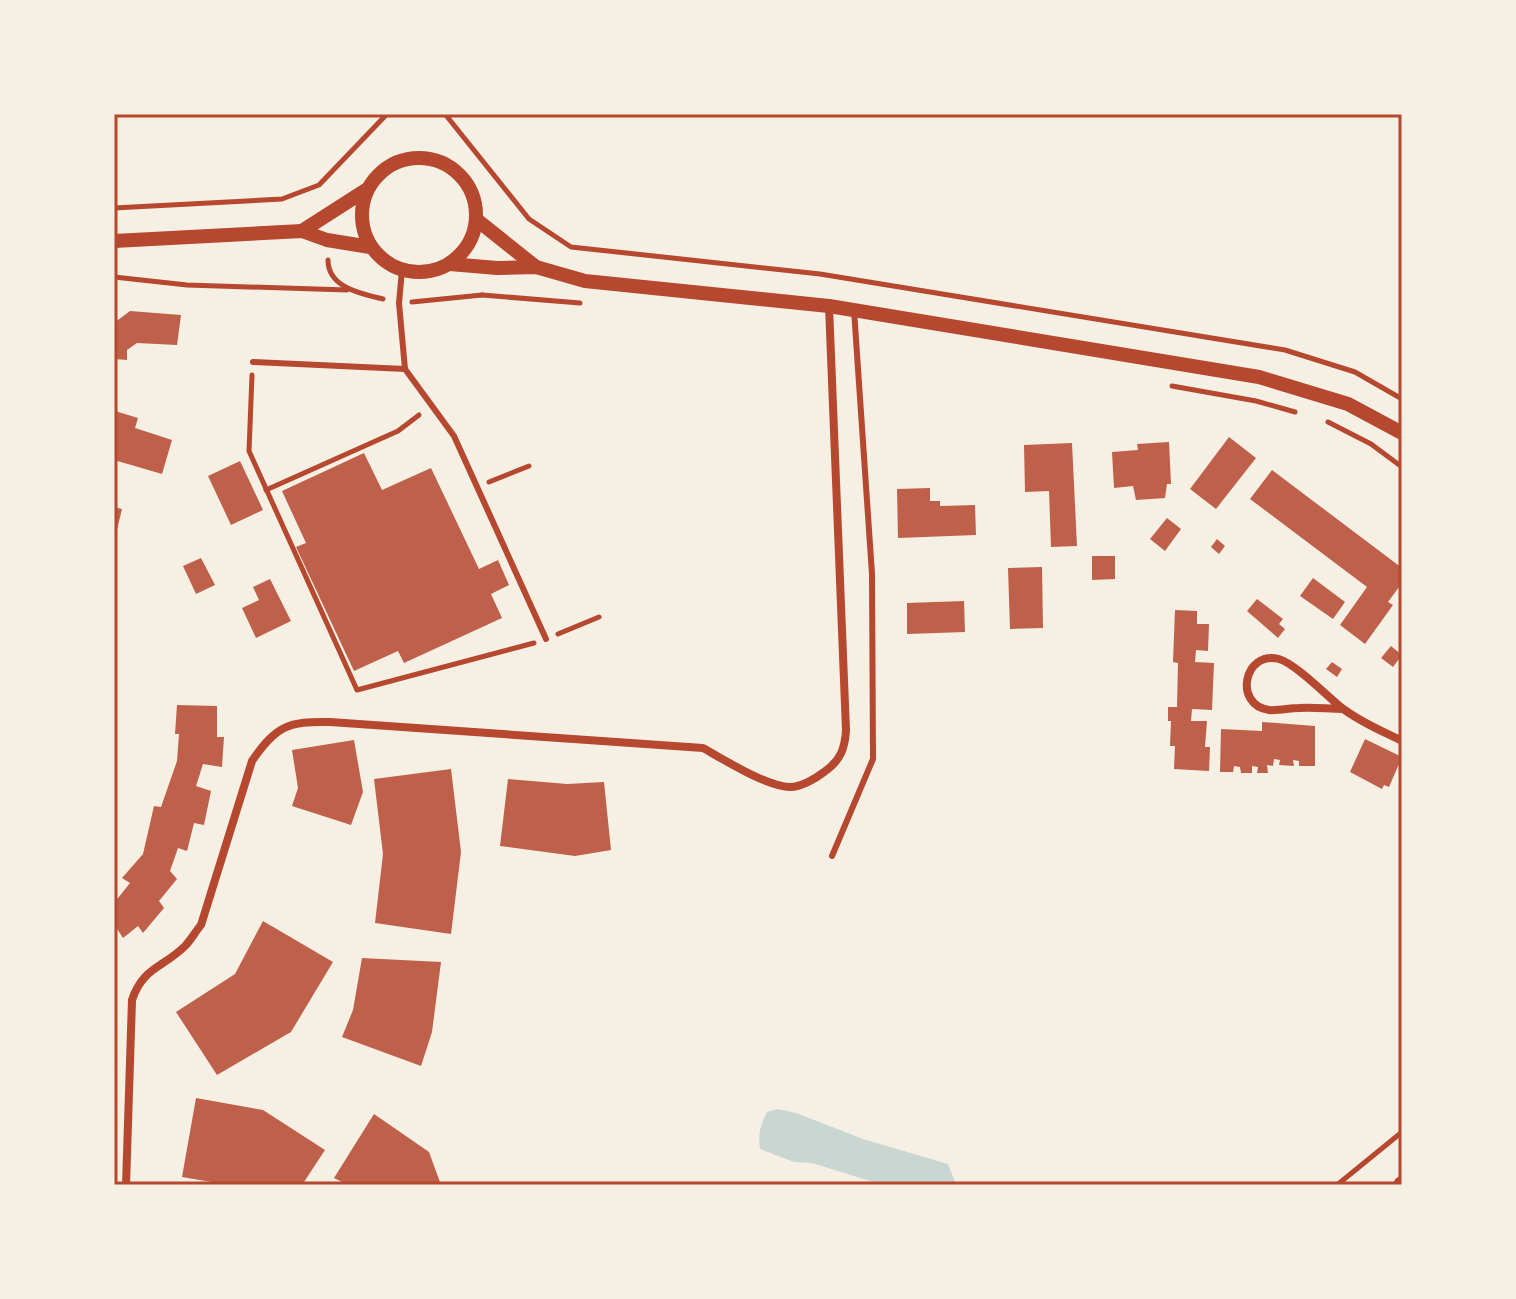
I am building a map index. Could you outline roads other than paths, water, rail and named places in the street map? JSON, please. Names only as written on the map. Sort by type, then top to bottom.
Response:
[{"type":"street","points":[[302,231],[366,190],[378,174],[395,162],[414,158],[434,159],[452,168],[466,182],[475,200],[477,220],[471,239],[450,264],[435,270],[419,273],[384,262],[370,247],[362,229],[361,209],[366,190]]},
{"type":"street","points":[[477,220],[536,267]]},
{"type":"street","points":[[114,241],[302,231],[327,240],[370,247]]},
{"type":"street","points":[[450,264],[536,267],[585,281],[829,306],[1259,377],[1348,404],[1402,433]]},
{"type":"street","points":[[126,1185],[132,1000],[137,984],[151,969],[183,948],[201,925],[252,761],[281,727],[300,721],[330,722],[703,748],[740,769],[790,787],[814,780],[837,764],[845,744],[846,730],[829,306]]},
{"type":"street","points":[[1343,709],[1267,710],[1252,703],[1246,691],[1246,679],[1250,669],[1258,662],[1281,659],[1343,709],[1402,741]]},
{"type":"lane","points":[[402,270],[399,303],[405,369],[454,436],[546,639]]},
{"type":"lane","points":[[832,856],[873,759],[872,574],[854,310]]},
{"type":"lane","points":[[253,362],[405,369]]}]
